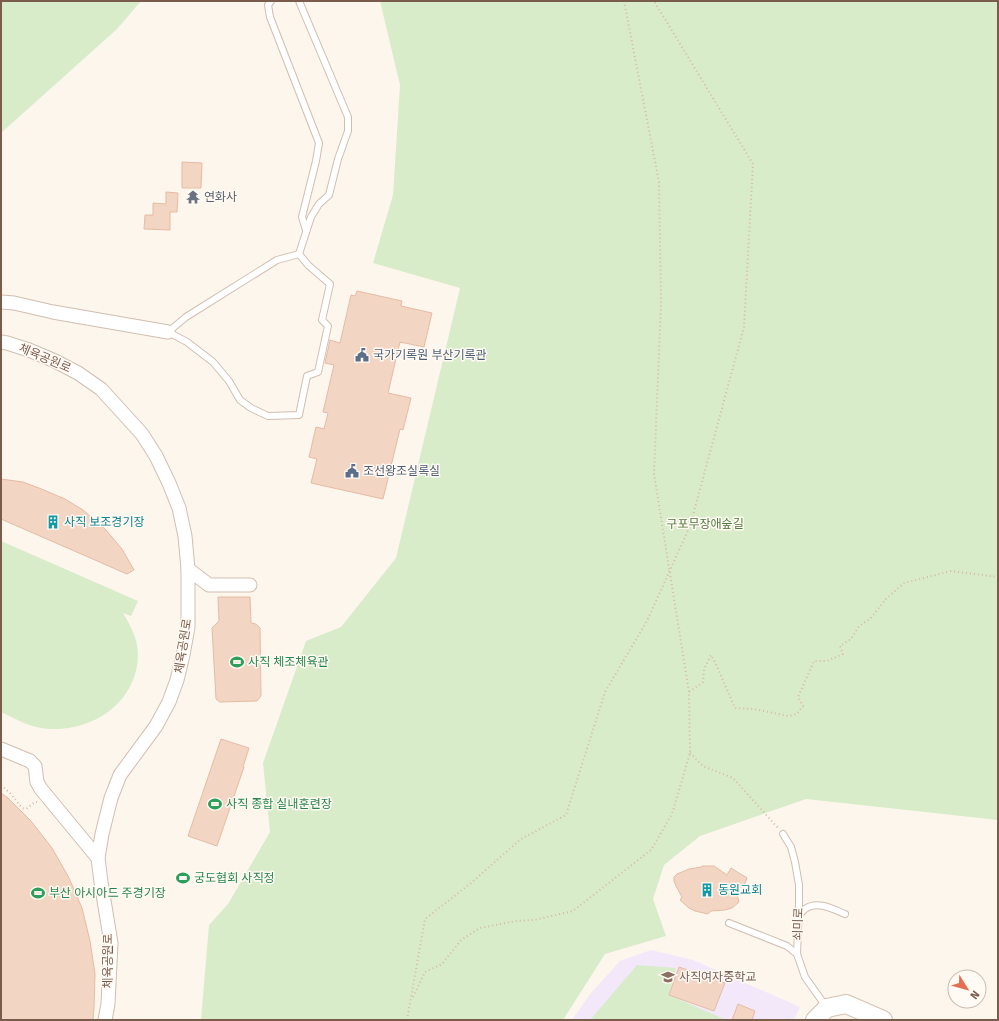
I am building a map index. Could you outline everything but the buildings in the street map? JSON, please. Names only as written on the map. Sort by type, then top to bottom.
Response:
[{"type":"main road","points":[[821,1014],[846,1004],[883,1020]]},
{"type":"street","points":[[1,302],[14,303],[53,312],[168,332]]},
{"type":"street","name":"체육공원로","points":[[1,342],[8,343],[55,360],[101,388],[121,409],[142,434],[156,456],[179,508],[185,536],[188,569],[188,627],[184,655],[169,702],[156,726],[120,774],[111,798],[98,858],[111,943],[108,1004],[105,1020]]},
{"type":"street","points":[[188,569],[209,585],[250,585]]},
{"type":"street","points":[[1,749],[30,761],[35,766],[37,782],[41,789],[98,858]]},
{"type":"lane","points":[[271,1],[268,5],[270,17],[319,143],[302,217],[306,230]]},
{"type":"lane","points":[[299,1],[348,117],[348,131],[338,159],[330,195],[319,204],[311,217],[299,254]]},
{"type":"lane","points":[[299,254],[308,265],[330,284],[322,320],[328,326],[318,372],[307,376],[298,414],[268,416],[251,408],[240,400],[229,381],[213,362],[186,342],[168,332],[186,317],[277,260],[299,254]]},
{"type":"lane","name":"쇠미로","points":[[784,834],[791,847],[795,862],[798,885],[797,954],[821,1014]]},
{"type":"lane","points":[[798,917],[806,909],[814,905],[823,906],[845,914]]},
{"type":"lane","points":[[729,923],[787,946],[797,954]]},
{"type":"path","points":[[411,1000],[425,972],[442,964],[461,940],[480,928],[516,920],[534,920],[573,911],[650,850],[672,814],[690,753],[689,692],[654,474],[661,304],[659,182],[624,1]]},
{"type":"path","points":[[407,1020],[425,919],[471,883],[521,839],[566,815],[605,692],[647,621],[690,526],[744,327],[753,164],[654,1]]},
{"type":"path","points":[[689,692],[703,682],[704,669],[710,655],[715,662],[735,708],[754,709],[788,716],[797,714],[803,706],[798,697],[814,661],[827,661],[843,654],[840,646],[851,639],[859,626],[870,619],[886,599],[904,583],[951,571],[998,577]]},
{"type":"path","points":[[690,753],[703,766],[733,778],[784,834]]},
{"type":"path","points":[[1,785],[11,794],[22,808],[26,809],[35,802],[40,803]]},
{"type":"shaded area","name":"사직여자중학교","points":[[651,950],[693,960],[800,1007],[794,1020],[572,1020],[590,994],[620,961]]},
{"type":"green space","points":[[1,1],[141,1],[117,29],[1,133]]},
{"type":"green space","name":"구포무장애숲길","points":[[380,1],[998,1],[998,820],[806,799],[700,836],[664,865],[653,899],[666,936],[605,954],[563,1020],[201,1020],[209,925],[228,904],[270,832],[263,763],[306,641],[341,627],[396,558],[460,288],[373,263],[393,195],[400,85]]},
{"type":"green space","points":[[1,541],[138,601],[131,616],[123,613],[137,644],[138,655],[136,672],[130,687],[121,700],[97,719],[82,725],[66,728],[44,729],[25,723],[1,712]]},
{"type":"green space","points":[[637,965],[676,968],[669,995],[724,1019],[590,1020]]},
{"type":"place","name":"연화사","points":[[193,197]]},
{"type":"place","name":"국가기록원 부산기록관","points":[[362,355]]},
{"type":"place","name":"조선왕조실록실","points":[[352,471]]},
{"type":"place","name":"사직 보조경기장","points":[[53,522]]},
{"type":"place","name":"사직 체조체육관","points":[[237,662]]},
{"type":"place","name":"사직 종합 실내훈련장","points":[[215,804]]},
{"type":"place","name":"궁도협회 사직정","points":[[183,878]]},
{"type":"place","name":"동원교회","points":[[707,890]]},
{"type":"place","name":"부산 아시아드 주경기장","points":[[38,893]]},
{"type":"place","name":"사직여자중학교","points":[[668,977]]}]
